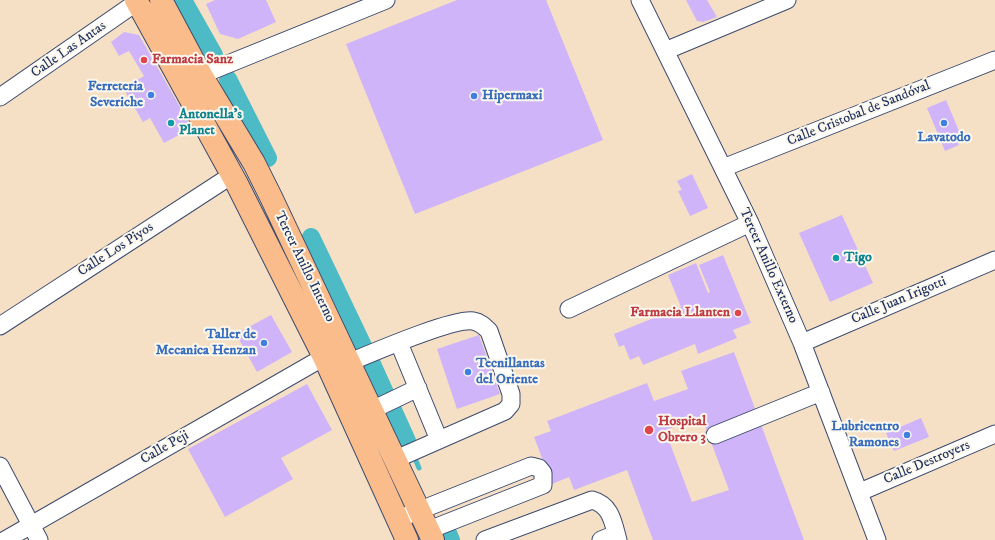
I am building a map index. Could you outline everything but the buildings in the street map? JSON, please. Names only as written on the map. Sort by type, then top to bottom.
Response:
[{"type":"main road","name":"Tercer Anillo Interno","points":[[161,0],[201,75],[254,163],[411,490],[407,540]]},
{"type":"main road","name":"Tercer Anillo Interno","points":[[141,1],[234,178],[324,357],[375,470],[426,537]]},
{"type":"main road","points":[[141,1],[192,73],[196,76],[201,75],[200,90],[205,104],[237,163],[234,178]]},
{"type":"main road","points":[[271,197],[267,213],[271,234],[325,344],[324,357],[333,362],[389,474],[401,486],[411,490]]},
{"type":"street","points":[[201,75],[386,0]]},
{"type":"street","name":"Tercer Anillo Externo","points":[[640,0],[750,222],[802,343],[877,540]]},
{"type":"street","points":[[665,51],[787,0]]},
{"type":"street","name":"Calle Las Antas","points":[[0,97],[141,1]]},
{"type":"street","name":"Calle Cristobal de Sandóval","points":[[723,168],[995,60]]},
{"type":"street","name":"Calle Los Piyos","points":[[0,326],[234,178]]},
{"type":"street","points":[[569,310],[750,222]]},
{"type":"street","name":"Calle Juan Irigotti","points":[[802,343],[995,260]]},
{"type":"street","points":[[350,362],[447,325],[472,321],[481,324],[488,331],[511,394],[511,404],[505,411],[396,459]]},
{"type":"street","points":[[399,343],[439,440]]},
{"type":"street","name":"Calle Peji","points":[[5,540],[35,533],[324,357]]},
{"type":"street","points":[[372,410],[418,388]]},
{"type":"street","points":[[715,435],[821,392]]},
{"type":"street","name":"Calle Destroyers","points":[[860,492],[995,434]]},
{"type":"street","points":[[0,466],[35,533]]},
{"type":"street","points":[[408,515],[531,466],[539,468],[543,473],[543,485],[426,537]]},
{"type":"street","points":[[485,540],[592,500],[601,502],[607,508],[612,538]]},
{"type":"waterway","points":[[183,0],[214,55]]},
{"type":"waterway","points":[[228,79],[268,158]]},
{"type":"waterway","points":[[311,237],[364,348]]},
{"type":"waterway","points":[[372,364],[386,395]]},
{"type":"waterway","points":[[393,410],[407,441]]},
{"type":"waterway","points":[[414,456],[419,468]]},
{"type":"waterway","points":[[448,533],[451,540]]},
{"type":"place","name":"Farmacia Sanz","points":[[144,60]]},
{"type":"place","name":"Ferreteria Severiche","points":[[151,95]]},
{"type":"place","name":"Hipermaxi","points":[[474,96]]},
{"type":"place","name":"Antonella's Planet","points":[[171,123]]},
{"type":"place","name":"Lavatodo","points":[[944,123]]},
{"type":"place","name":"Tigo","points":[[836,258]]},
{"type":"place","name":"Farmacia Llanten","points":[[738,313]]},
{"type":"place","name":"Taller de Mecanica Henzan","points":[[264,343]]},
{"type":"place","name":"Tecnillantas del Oriente","points":[[468,372]]},
{"type":"place","name":"Hospital Obrero 3","points":[[649,430]]},
{"type":"place","name":"Lubricentro Ramones","points":[[907,435]]}]
